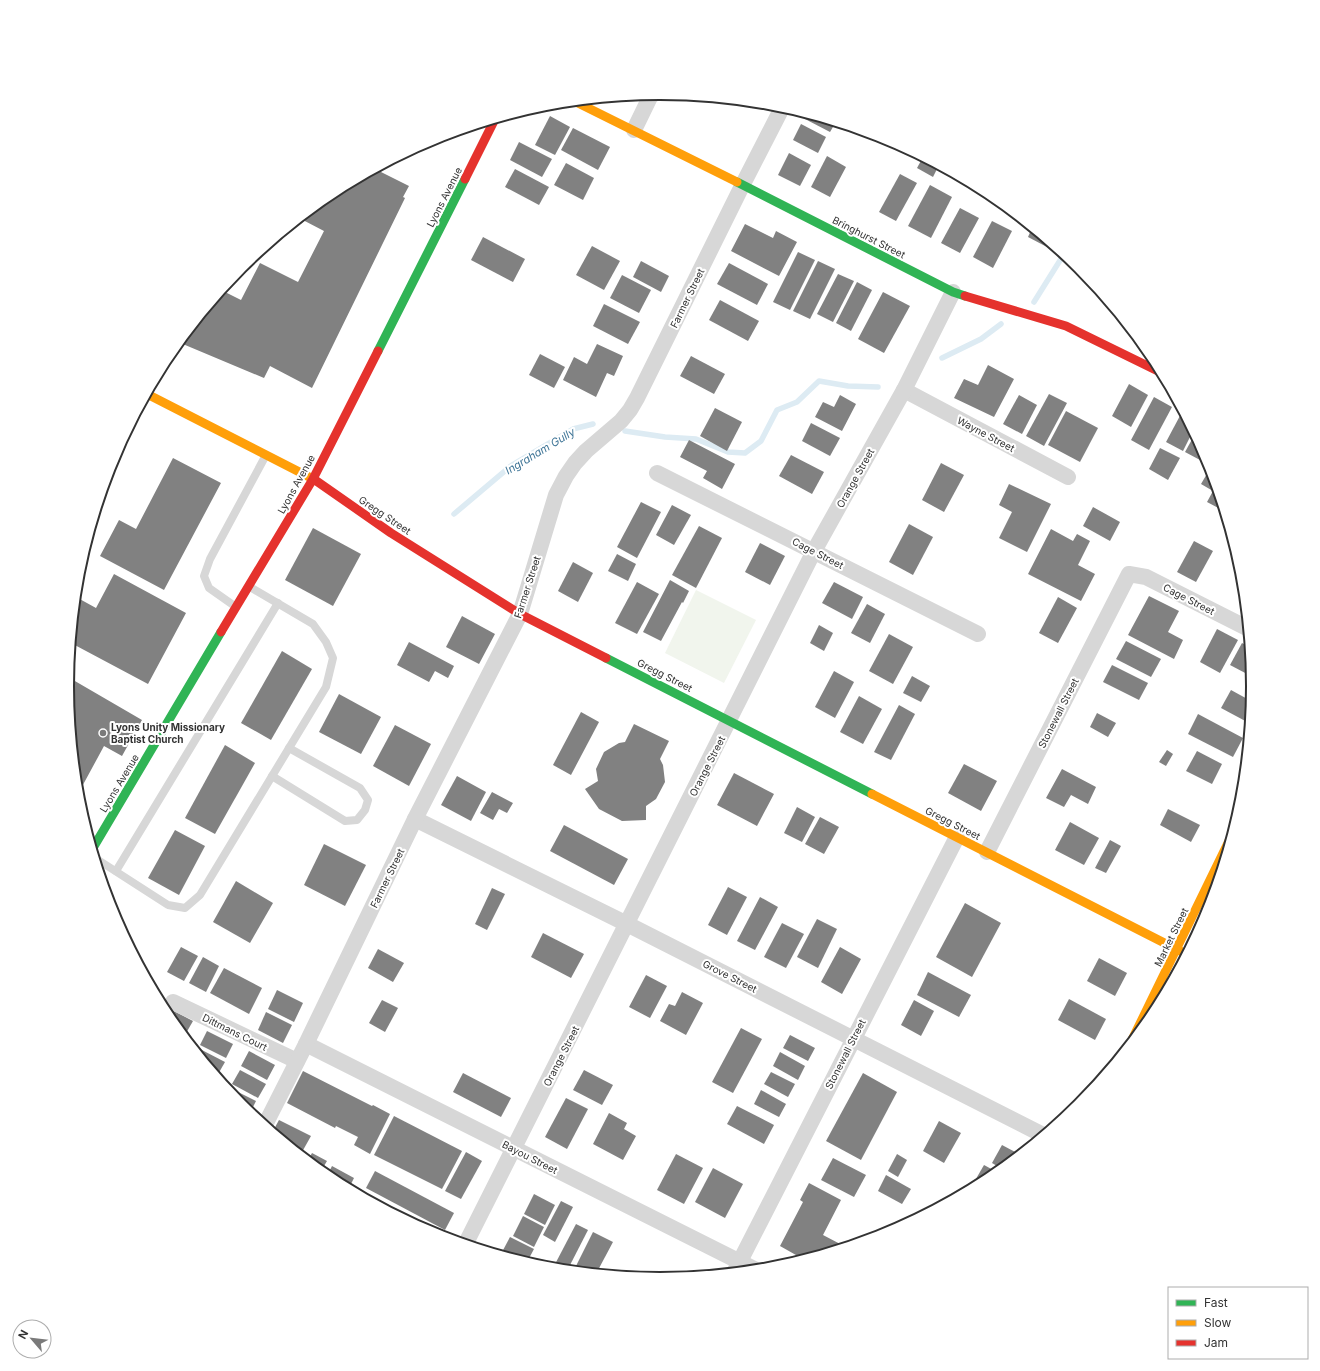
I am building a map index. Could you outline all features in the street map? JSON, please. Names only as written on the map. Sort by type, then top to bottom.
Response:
[{"type":"street","points":[[634,130],[648,100]]},
{"type":"street","name":"Bringhurst Street","points":[[583,105],[953,292],[1066,326],[1152,368]]},
{"type":"street","name":"Farmer Street","points":[[268,1120],[415,819],[520,614],[556,495],[566,476],[586,451],[621,421],[630,410],[780,112]]},
{"type":"street","name":"Lyons Avenue","points":[[96,843],[313,479],[492,124]]},
{"type":"street","name":"Orange Street","points":[[468,1239],[814,551],[904,390],[953,292]]},
{"type":"street","name":"Wayne Street","points":[[904,390],[1068,477]]},
{"type":"street","name":"Gregg Street","points":[[151,396],[313,479],[391,533],[520,614],[1182,952]]},
{"type":"street","name":"Cage Street","points":[[657,473],[978,634]]},
{"type":"street","name":"Cage Street","points":[[1129,574],[1146,577],[1243,626]]},
{"type":"street","name":"Stonewall Street","points":[[987,852],[1129,574]]},
{"type":"street","name":"Grove Street","points":[[415,819],[627,924],[1038,1133]]},
{"type":"street","name":"Stonewall Street","points":[[745,1265],[853,1039],[957,837]]},
{"type":"street","name":"Market Street","points":[[1145,1013],[1218,864]]},
{"type":"street","name":"Dittmans Court","points":[[173,1002],[297,1061]]},
{"type":"street","name":"Bayou Street","points":[[306,1044],[514,1149],[738,1266]]},
{"type":"lane","points":[[237,608],[209,588],[204,576],[210,559],[266,454]]},
{"type":"lane","points":[[101,861],[168,905],[185,908],[200,895],[326,687],[333,658],[326,642],[312,624],[249,586]]},
{"type":"lane","points":[[116,871],[278,603]]},
{"type":"lane","points":[[272,776],[345,821],[357,820],[365,810],[368,800],[360,788],[289,748]]},
{"type":"shaded area","points":[[696,590],[756,620],[724,683],[665,653]]},
{"type":"building","points":[[550,116],[570,127],[555,155],[535,145]]},
{"type":"building","points":[[805,118],[812,119],[834,126],[830,132],[805,119]]},
{"type":"building","points":[[801,124],[826,137],[818,153],[793,140]]},
{"type":"building","points":[[573,128],[610,147],[598,170],[561,150]]},
{"type":"building","points":[[519,142],[552,159],[542,177],[510,160]]},
{"type":"building","points":[[789,153],[811,165],[800,186],[778,175]]},
{"type":"building","points":[[827,156],[846,167],[830,197],[811,187]]},
{"type":"building","points":[[921,161],[937,169],[933,177],[917,168]]},
{"type":"building","points":[[566,163],[594,178],[583,200],[554,185]]},
{"type":"building","points":[[515,169],[549,187],[539,205],[505,187]]},
{"type":"building","points":[[382,170],[381,172],[409,186],[403,197],[405,198],[312,388],[270,366],[264,378],[184,345],[226,292],[241,300],[260,263],[298,282],[324,231],[304,220],[334,198]]},
{"type":"building","points":[[900,174],[917,183],[896,221],[879,212]]},
{"type":"building","points":[[930,185],[952,197],[931,238],[908,226]]},
{"type":"building","points":[[960,208],[979,218],[960,253],[941,243]]},
{"type":"building","points":[[992,221],[1012,231],[993,268],[973,257]]},
{"type":"building","points":[[745,224],[773,238],[776,231],[797,242],[779,276],[731,251]]},
{"type":"building","points":[[1030,232],[1047,246],[1047,247],[1028,237]]},
{"type":"building","points":[[483,237],[525,259],[513,282],[471,260]]},
{"type":"building","points":[[592,246],[620,261],[604,290],[576,275]]},
{"type":"building","points":[[798,252],[815,260],[790,310],[773,302]]},
{"type":"building","points":[[641,261],[669,276],[661,292],[633,277]]},
{"type":"building","points":[[818,261],[835,269],[810,319],[793,311]]},
{"type":"building","points":[[729,263],[768,284],[757,305],[717,284]]},
{"type":"building","points":[[838,274],[854,281],[833,322],[817,314]]},
{"type":"building","points":[[622,275],[651,290],[639,313],[610,298]]},
{"type":"building","points":[[857,282],[872,290],[851,331],[836,323]]},
{"type":"building","points":[[883,292],[910,306],[884,353],[858,339]]},
{"type":"building","points":[[720,300],[759,321],[748,341],[709,320]]},
{"type":"building","points":[[604,304],[640,322],[628,344],[593,326]]},
{"type":"building","points":[[597,344],[623,356],[614,376],[607,373],[596,397],[563,380],[574,357],[587,364]]},
{"type":"building","points":[[540,354],[565,367],[554,388],[529,375]]},
{"type":"building","points":[[691,356],[725,374],[714,394],[680,376]]},
{"type":"building","points":[[988,365],[1014,379],[994,417],[954,398],[964,379],[978,385]]},
{"type":"building","points":[[1129,384],[1148,395],[1131,427],[1112,416]]},
{"type":"building","points":[[1049,394],[1067,403],[1044,446],[1026,436]]},
{"type":"building","points":[[840,395],[856,404],[842,431],[815,417],[823,402],[834,407]]},
{"type":"building","points":[[1019,395],[1037,405],[1022,434],[1003,424]]},
{"type":"building","points":[[1154,397],[1172,407],[1149,450],[1131,440]]},
{"type":"building","points":[[715,408],[742,422],[727,451],[700,436]]},
{"type":"building","points":[[1066,411],[1098,428],[1080,462],[1048,445]]},
{"type":"building","points":[[1180,416],[1190,436],[1183,451],[1166,442]]},
{"type":"building","points":[[811,423],[840,438],[830,456],[802,441]]},
{"type":"building","points":[[689,440],[735,464],[722,489],[703,478],[707,471],[680,457]]},
{"type":"building","points":[[1192,440],[1200,460],[1185,452]]},
{"type":"building","points":[[1160,448],[1180,458],[1168,480],[1149,469]]},
{"type":"building","points":[[791,455],[824,472],[812,494],[779,476]]},
{"type":"building","points":[[173,458],[221,483],[164,590],[100,556],[119,520],[136,529]]},
{"type":"building","points":[[941,463],[964,475],[944,512],[922,500]]},
{"type":"building","points":[[1206,475],[1213,491],[1201,484]]},
{"type":"building","points":[[1009,484],[1051,504],[1027,552],[999,538],[1012,512],[999,505]]},
{"type":"building","points":[[1213,491],[1218,508],[1207,502]]},
{"type":"building","points":[[641,502],[661,512],[637,558],[617,547]]},
{"type":"building","points":[[672,505],[691,515],[674,545],[656,535]]},
{"type":"building","points":[[1093,507],[1120,522],[1110,541],[1083,526]]},
{"type":"building","points":[[909,524],[933,537],[913,575],[889,562]]},
{"type":"building","points":[[699,526],[722,538],[696,588],[672,575]]},
{"type":"building","points":[[313,528],[361,554],[333,606],[285,580]]},
{"type":"building","points":[[1051,529],[1073,541],[1077,534],[1090,541],[1078,565],[1095,574],[1081,601],[1028,574]]},
{"type":"building","points":[[1194,541],[1213,551],[1196,582],[1177,572]]},
{"type":"building","points":[[760,543],[785,556],[770,585],[745,572]]},
{"type":"building","points":[[617,554],[636,564],[628,581],[608,571]]},
{"type":"building","points":[[573,562],[593,573],[578,602],[558,591]]},
{"type":"building","points":[[114,574],[186,613],[148,684],[75,645],[81,599],[96,608]]},
{"type":"building","points":[[670,580],[689,591],[661,641],[643,632]]},
{"type":"building","points":[[637,582],[659,594],[637,634],[615,623]]},
{"type":"building","points":[[834,582],[863,597],[852,619],[822,603]]},
{"type":"building","points":[[1149,596],[1179,611],[1168,632],[1183,640],[1174,659],[1128,635]]},
{"type":"building","points":[[1058,597],[1077,608],[1058,643],[1039,633]]},
{"type":"building","points":[[867,604],[885,614],[870,643],[851,633]]},
{"type":"building","points":[[462,616],[495,634],[479,664],[446,647]]},
{"type":"building","points":[[819,625],[833,633],[824,651],[810,643]]},
{"type":"building","points":[[1217,629],[1238,640],[1220,673],[1200,662]]},
{"type":"building","points":[[889,634],[913,647],[893,684],[869,671]]},
{"type":"building","points":[[1126,641],[1161,659],[1151,677],[1116,659]]},
{"type":"building","points":[[409,642],[454,666],[448,678],[435,671],[429,682],[397,665]]},
{"type":"building","points":[[1242,643],[1245,645],[1246,673],[1230,665]]},
{"type":"building","points":[[282,651],[312,669],[271,740],[241,723]]},
{"type":"building","points":[[1112,665],[1148,683],[1139,700],[1103,682]]},
{"type":"building","points":[[834,671],[854,682],[835,718],[815,707]]},
{"type":"building","points":[[912,676],[930,686],[921,702],[903,693]]},
{"type":"building","name":"Lyons Unity Missionary Baptist Church","points":[[74,681],[142,720],[122,756],[104,746],[83,785],[75,724]]},
{"type":"building","points":[[1231,690],[1246,698],[1245,721],[1221,708]]},
{"type":"building","points":[[339,694],[381,717],[361,754],[319,732]]},
{"type":"building","points":[[859,696],[882,709],[863,744],[840,732]]},
{"type":"building","points":[[899,705],[915,714],[891,760],[874,752]]},
{"type":"building","points":[[581,712],[599,722],[571,775],[553,765]]},
{"type":"building","points":[[1097,713],[1116,723],[1108,737],[1090,727]]},
{"type":"building","points":[[1198,714],[1243,738],[1233,757],[1188,734]]},
{"type":"building","points":[[634,724],[669,741],[660,759],[663,765],[665,782],[656,799],[646,806],[646,820],[622,821],[599,809],[585,789],[598,781],[596,769],[604,752],[619,743],[625,742]]},
{"type":"building","points":[[395,725],[431,744],[409,786],[373,766]]},
{"type":"building","points":[[225,745],[255,763],[215,834],[185,818]]},
{"type":"building","points":[[1167,750],[1173,754],[1166,766],[1159,762]]},
{"type":"building","points":[[1197,751],[1222,764],[1212,784],[1186,771]]},
{"type":"building","points":[[964,764],[997,781],[981,811],[948,793]]},
{"type":"building","points":[[1062,769],[1096,787],[1088,804],[1071,795],[1064,807],[1046,798]]},
{"type":"building","points":[[734,773],[774,794],[757,826],[717,805]]},
{"type":"building","points":[[457,776],[486,792],[471,821],[441,805]]},
{"type":"building","points":[[492,792],[513,803],[507,813],[499,809],[493,820],[480,813]]},
{"type":"building","points":[[797,807],[815,817],[802,842],[784,833]]},
{"type":"building","points":[[1168,809],[1200,825],[1191,842],[1160,825]]},
{"type":"building","points":[[820,817],[839,827],[824,854],[805,844]]},
{"type":"building","points":[[1070,822],[1099,838],[1084,865],[1055,850]]},
{"type":"building","points":[[564,825],[628,859],[614,885],[550,851]]},
{"type":"building","points":[[175,830],[205,846],[179,895],[148,878]]},
{"type":"building","points":[[1110,840],[1121,846],[1106,873],[1095,868]]},
{"type":"building","points":[[324,844],[366,865],[345,906],[304,885]]},
{"type":"building","points":[[236,881],[273,903],[250,943],[213,922]]},
{"type":"building","points":[[728,887],[747,897],[727,935],[708,925]]},
{"type":"building","points":[[492,888],[505,894],[487,930],[475,924]]},
{"type":"building","points":[[760,897],[778,907],[755,950],[737,941]]},
{"type":"building","points":[[965,903],[1001,923],[972,977],[936,957]]},
{"type":"building","points":[[817,919],[837,929],[818,968],[797,957]]},
{"type":"building","points":[[782,923],[804,934],[786,968],[764,957]]},
{"type":"building","points":[[543,933],[584,954],[571,978],[531,957]]},
{"type":"building","points":[[181,947],[198,956],[184,981],[167,972]]},
{"type":"building","points":[[840,947],[861,959],[842,994],[821,982]]},
{"type":"building","points":[[378,949],[404,963],[393,982],[368,968]]},
{"type":"building","points":[[203,957],[219,966],[206,992],[189,983]]},
{"type":"building","points":[[1099,958],[1127,973],[1115,996],[1087,981]]},
{"type":"building","points":[[224,968],[262,988],[249,1014],[210,993]]},
{"type":"building","points":[[928,972],[971,995],[959,1017],[917,995]]},
{"type":"building","points":[[646,975],[667,986],[650,1018],[629,1007]]},
{"type":"building","points":[[277,990],[303,1003],[294,1022],[268,1009]]},
{"type":"building","points":[[682,992],[703,1003],[686,1035],[660,1021],[669,1004],[675,1006]]},
{"type":"building","points":[[1069,999],[1106,1019],[1095,1040],[1058,1020]]},
{"type":"building","points":[[382,1000],[398,1008],[385,1032],[369,1023]]},
{"type":"building","points":[[914,1000],[934,1011],[921,1036],[901,1025]]},
{"type":"building","points":[[173,1010],[193,1021],[187,1031]]},
{"type":"building","points":[[266,1012],[292,1025],[283,1043],[258,1030]]},
{"type":"building","points":[[741,1028],[762,1039],[733,1093],[712,1082]]},
{"type":"building","points":[[207,1031],[233,1044],[226,1058],[200,1045]]},
{"type":"building","points":[[790,1035],[815,1048],[808,1061],[783,1048]]},
{"type":"building","points":[[201,1050],[225,1062],[219,1072]]},
{"type":"building","points":[[249,1051],[275,1065],[267,1080],[241,1066]]},
{"type":"building","points":[[780,1052],[805,1066],[798,1080],[773,1066]]},
{"type":"building","points":[[240,1070],[266,1084],[258,1098],[232,1084]]},
{"type":"building","points":[[584,1070],[613,1085],[602,1105],[573,1090]]},
{"type":"building","points":[[303,1071],[390,1114],[370,1154],[354,1145],[358,1137],[336,1126],[335,1128],[287,1103]]},
{"type":"building","points":[[771,1072],[795,1084],[788,1097],[764,1084]]},
{"type":"building","points":[[463,1073],[511,1098],[501,1117],[453,1092]]},
{"type":"building","points":[[863,1073],[897,1092],[861,1160],[826,1141]]},
{"type":"building","points":[[761,1090],[786,1104],[779,1117],[754,1104]]},
{"type":"building","points":[[239,1092],[256,1101],[253,1107]]},
{"type":"building","points":[[566,1098],[588,1109],[567,1149],[545,1137]]},
{"type":"building","points":[[737,1106],[774,1125],[764,1144],[727,1124]]},
{"type":"building","points":[[609,1113],[627,1123],[624,1129],[636,1136],[623,1160],[593,1144]]},
{"type":"building","points":[[394,1116],[462,1151],[442,1189],[374,1155]]},
{"type":"building","points":[[279,1120],[311,1136],[303,1150],[275,1127]]},
{"type":"building","points":[[939,1121],[961,1133],[944,1163],[923,1151]]},
{"type":"building","points":[[1002,1145],[1015,1152],[996,1165],[992,1163]]},
{"type":"building","points":[[466,1152],[482,1161],[461,1199],[445,1191]]},
{"type":"building","points":[[312,1153],[327,1161],[324,1166],[311,1156]]},
{"type":"building","points":[[676,1154],[703,1168],[684,1204],[657,1190]]},
{"type":"building","points":[[897,1154],[907,1160],[898,1177],[888,1171]]},
{"type":"building","points":[[833,1158],[866,1175],[854,1197],[821,1180]]},
{"type":"building","points":[[984,1165],[991,1169],[986,1173],[976,1179]]},
{"type":"building","points":[[332,1166],[354,1178],[351,1183],[330,1170]]},
{"type":"building","points":[[713,1168],[743,1184],[725,1218],[695,1202]]},
{"type":"building","points":[[375,1171],[454,1213],[445,1230],[366,1188]]},
{"type":"building","points":[[886,1175],[911,1189],[902,1204],[878,1191]]},
{"type":"building","points":[[809,1183],[841,1200],[823,1235],[839,1243],[796,1255],[780,1246],[803,1202],[800,1200]]},
{"type":"building","points":[[534,1194],[555,1205],[545,1225],[524,1214]]},
{"type":"building","points":[[561,1201],[573,1207],[555,1242],[543,1235]]},
{"type":"building","points":[[523,1216],[544,1227],[534,1247],[513,1236]]},
{"type":"building","points":[[576,1224],[588,1230],[571,1264],[556,1262]]},
{"type":"building","points":[[593,1232],[613,1242],[599,1268],[577,1265]]},
{"type":"building","points":[[510,1237],[534,1249],[530,1257],[503,1250]]},
{"type":"waterway","name":"Ingraham Gully","points":[[1034,302],[1061,259]]},
{"type":"waterway","name":"Ingraham Gully","points":[[942,358],[981,339],[1001,324]]},
{"type":"waterway","name":"Ingraham Gully","points":[[625,431],[665,437],[696,439],[728,452],[745,453],[761,441],[777,410],[797,402],[819,381],[848,386],[878,387]]},
{"type":"waterway","name":"Ingraham Gully","points":[[454,514],[512,465],[573,429],[593,424]]},
{"type":"traffic: fast","points":[[378,351],[465,179]]},
{"type":"traffic: fast","points":[[737,182],[953,292],[965,296]]},
{"type":"traffic: fast","points":[[96,843],[221,632]]},
{"type":"traffic: fast","points":[[606,658],[872,794]]},
{"type":"traffic: slow","points":[[583,105],[737,182]]},
{"type":"traffic: slow","points":[[151,396],[315,480]]},
{"type":"traffic: slow","points":[[872,794],[1182,952]]},
{"type":"traffic: slow","points":[[1144,1015],[1218,863]]},
{"type":"traffic: jam","points":[[465,179],[492,124]]},
{"type":"traffic: jam","points":[[965,296],[1066,326],[1152,368]]},
{"type":"traffic: jam","points":[[221,632],[313,479],[378,351]]},
{"type":"traffic: jam","points":[[315,480],[391,533],[520,614],[606,658]]},
{"type":"place","name":"Lyons Unity Missionary Baptist Church","points":[[103,733]]}]
